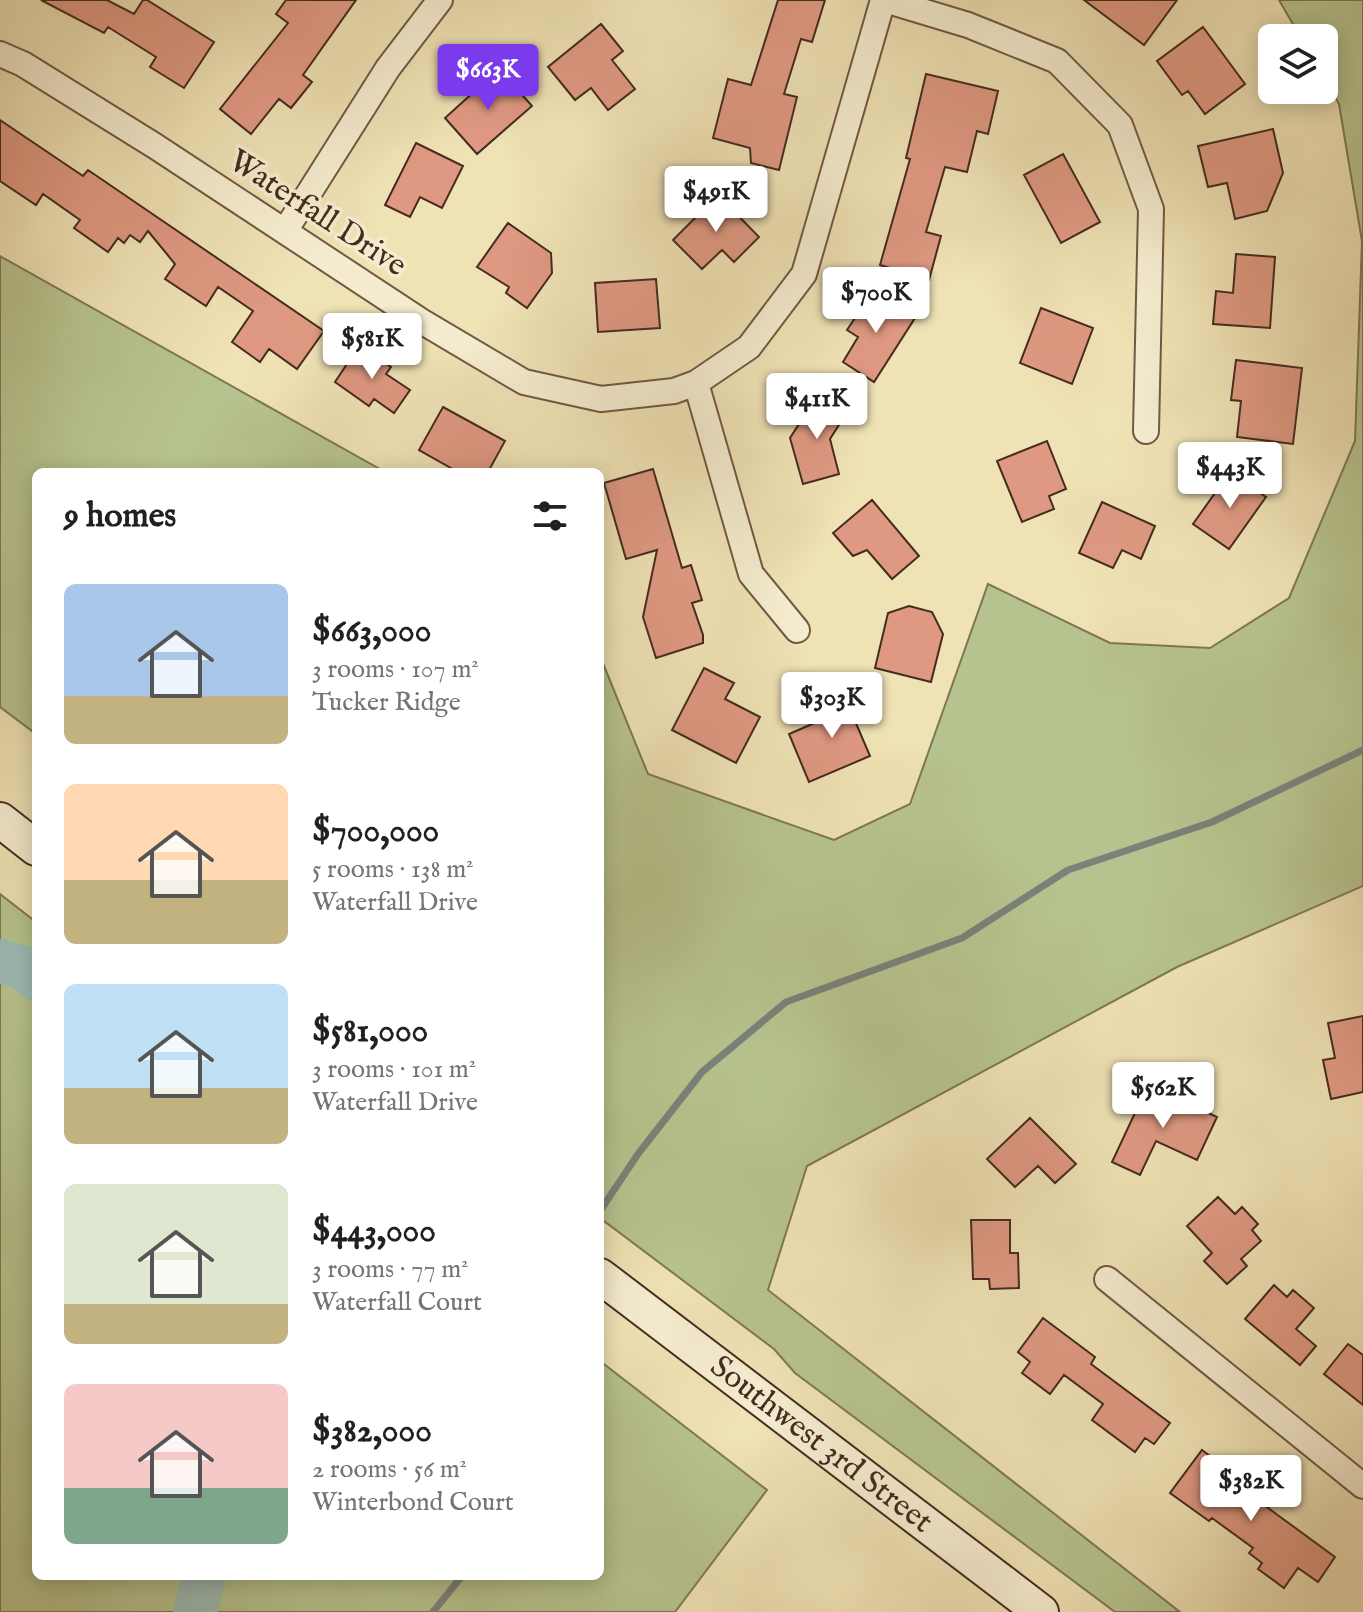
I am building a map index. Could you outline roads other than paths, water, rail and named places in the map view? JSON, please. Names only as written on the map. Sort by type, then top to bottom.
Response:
[{"type":"main road","points":[[0,820],[32,845]]},
{"type":"main road","name":"Southwest 3rd Street","points":[[604,1279],[1041,1612]]},
{"type":"street","points":[[285,231],[388,68],[440,0]]},
{"type":"street","points":[[884,0],[968,25],[1057,61],[1120,125],[1151,209],[1146,431]]},
{"type":"street","name":"Waterfall Drive","points":[[0,54],[23,64],[155,146],[421,321],[524,382],[601,399],[674,391],[696,383],[749,347],[804,274],[884,0]]},
{"type":"street","points":[[696,383],[751,574],[797,630]]},
{"type":"street","points":[[1107,1279],[1363,1486]]},
{"type":"waterway","points":[[604,1205],[638,1154],[702,1072],[786,1002],[962,938],[1068,870],[1212,822],[1363,750]]},
{"type":"waterway","points":[[0,961],[22,967],[32,976]]},
{"type":"waterway","points":[[195,1612],[203,1580]]},
{"type":"waterway","points":[[433,1612],[459,1580]]}]
